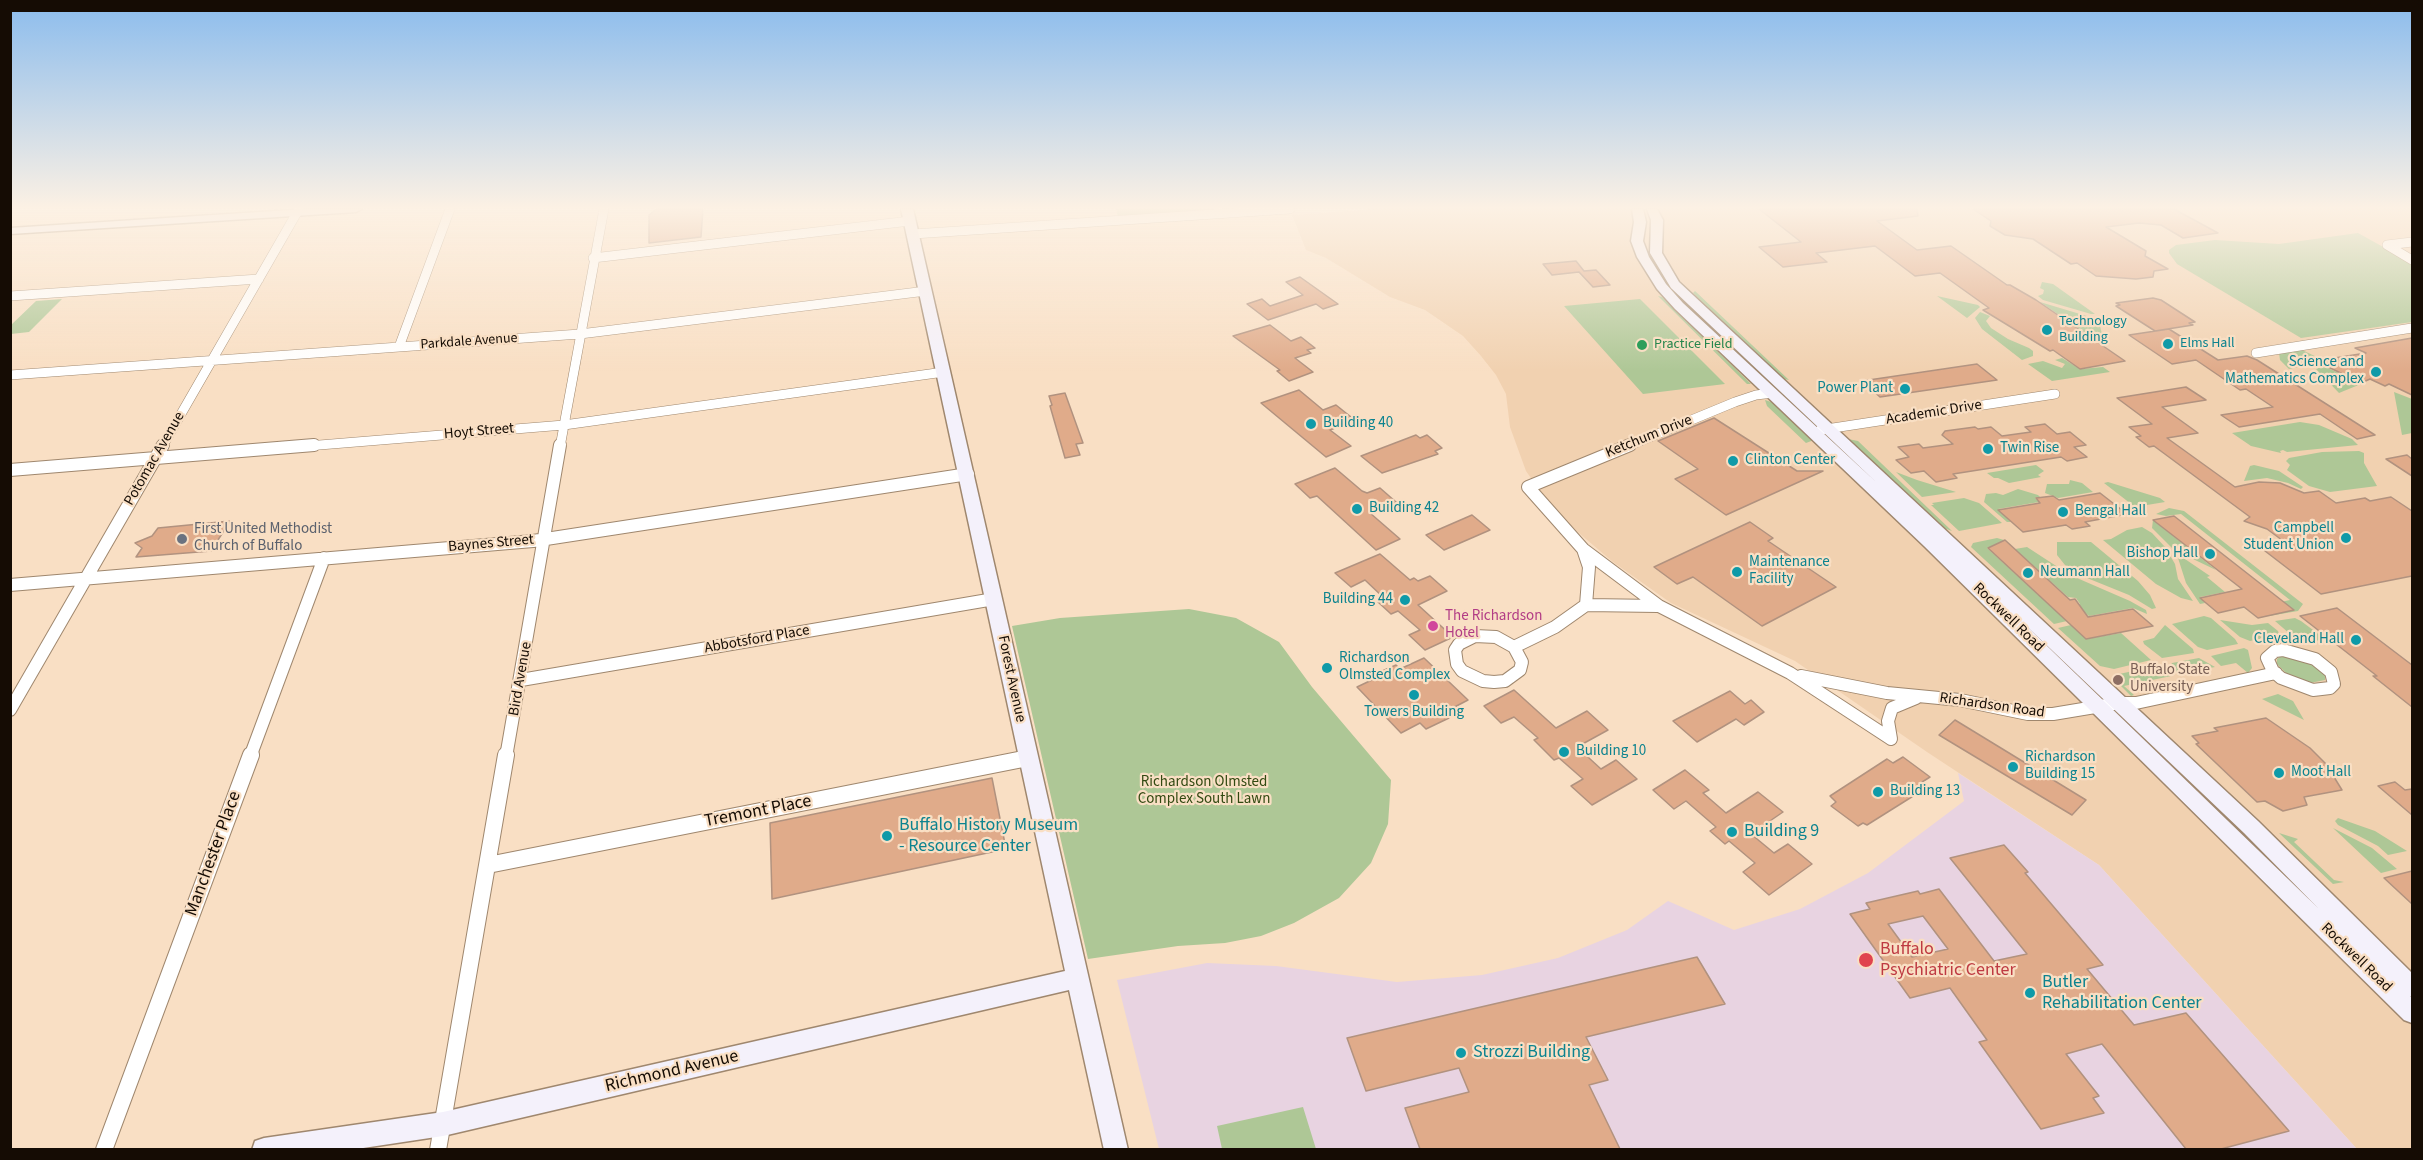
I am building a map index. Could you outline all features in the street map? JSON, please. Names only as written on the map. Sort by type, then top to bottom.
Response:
[{"type":"street","name":"Potomac Avenue","points":[[10,710],[268,263]]},
{"type":"street","points":[[399,347],[430,263]]},
{"type":"street","name":"Bird Avenue","points":[[438,1149],[592,263]]},
{"type":"street","name":"Forest Avenue","points":[[920,263],[1116,1149]]},
{"type":"street","name":"Rockwell Road","points":[[1646,263],[1661,286],[1755,380],[1821,430]]},
{"type":"street","name":"Rockwell Road","points":[[1661,263],[1675,285],[1821,430],[2109,705],[2412,1013]]},
{"type":"street","points":[[10,296],[259,279]]},
{"type":"street","name":"Parkdale Avenue","points":[[10,375],[580,334],[926,291]]},
{"type":"street","points":[[2256,353],[2412,328]]},
{"type":"street","name":"Hoyt Street","points":[[10,470],[564,425],[944,372]]},
{"type":"street","name":"Ketchum Drive","points":[[1583,549],[1528,487],[1735,402],[1756,395],[1773,393]]},
{"type":"street","name":"Academic Drive","points":[[1821,430],[2055,394]]},
{"type":"street","name":"Baynes Street","points":[[10,585],[543,539],[968,474]]},
{"type":"street","points":[[1583,549],[1589,567],[1586,605]]},
{"type":"street","points":[[1583,549],[1659,606],[1790,673]]},
{"type":"street","name":"Manchester Place","points":[[104,1149],[324,558]]},
{"type":"street","name":"Abbotsford Place","points":[[521,680],[994,599]]},
{"type":"street","points":[[1514,647],[1555,627],[1586,605],[1659,606]]},
{"type":"street","points":[[1475,636],[1496,637],[1514,647],[1522,662],[1520,670],[1505,681],[1494,682],[1471,677],[1462,671],[1455,657],[1459,644],[1475,636]]},
{"type":"street","points":[[2275,651],[2294,651],[2324,665],[2334,679],[2334,684],[2330,688],[2313,690],[2291,683],[2276,673],[2268,664],[2267,658],[2270,654],[2275,651]]},
{"type":"street","name":"Richardson Road","points":[[1790,673],[1841,686],[1960,700],[2028,714],[2053,714],[2136,703],[2276,673]]},
{"type":"street","name":"Richardson Road","points":[[1790,673],[1891,740],[1888,720],[1892,708],[1920,697]]},
{"type":"street","name":"Rockwell Road","points":[[2109,705],[2251,827],[2412,987]]},
{"type":"street","name":"Tremont Place","points":[[488,865],[1028,758]]},
{"type":"street","name":"Richmond Avenue","points":[[264,1149],[443,1124],[1077,978]]},
{"type":"shaded area","name":"Buffalo State University","points":[[1334,263],[2412,263],[2412,1149],[2357,1149],[2099,865],[1927,752],[1795,661],[1671,603],[1613,562],[1573,528],[1540,491],[1526,471],[1510,427],[1506,394],[1496,375],[1481,356],[1463,336],[1425,310],[1390,297]]},
{"type":"shaded area","name":"Buffalo Psychiatric Center","points":[[1958,773],[2099,865],[2357,1149],[1159,1149],[1117,980],[1207,963],[1276,966],[1397,982],[1482,975],[1558,958],[1627,930],[1668,901],[1734,930],[1800,909],[1868,873],[1964,801]]},
{"type":"green space","points":[[2412,263],[2412,322],[2301,338],[2177,264]]},
{"type":"green space","points":[[2042,282],[2053,284],[2095,314],[2043,300],[2038,296],[2043,294],[2044,290],[2040,288]]},
{"type":"green space","points":[[1695,291],[1789,380],[1784,379],[1693,293]]},
{"type":"green space","points":[[1658,296],[1662,297],[1751,384],[1747,384]]},
{"type":"green space","points":[[1937,296],[1978,305],[1980,307],[1967,318]]},
{"type":"green space","points":[[62,299],[29,332],[11,334],[11,325],[36,301]]},
{"type":"green space","name":"Practice Field","points":[[1640,299],[1725,384],[1643,394],[1564,306]]},
{"type":"green space","points":[[2040,302],[2090,317],[2099,322],[2105,346]]},
{"type":"green space","points":[[1980,312],[1990,316],[1986,321],[1991,328],[2008,339],[2029,348],[2033,351],[2033,356],[2022,360],[1982,329],[1975,318]]},
{"type":"green space","points":[[2298,348],[2325,361],[2289,369],[2280,360],[2279,353]]},
{"type":"green space","points":[[2062,358],[2080,369],[2103,367],[2110,372],[2052,381],[2028,364],[2043,361],[2062,368],[2065,364],[2055,360]]},
{"type":"green space","points":[[2324,366],[2361,384],[2339,393],[2316,369]]},
{"type":"green space","points":[[2394,392],[2412,399],[2412,433],[2402,435]]},
{"type":"green space","points":[[1765,400],[1774,403],[1814,440],[1806,443],[1767,406]]},
{"type":"green space","points":[[2300,422],[2319,425],[2352,439],[2358,445],[2287,452],[2283,450],[2280,451],[2281,453],[2251,446],[2232,433]]},
{"type":"green space","points":[[1848,439],[1858,441],[1952,531],[1941,527]]},
{"type":"green space","points":[[2359,451],[2364,453],[2364,463],[2377,486],[2330,492],[2309,486],[2287,470],[2290,465],[2286,461],[2289,458],[2322,452]]},
{"type":"green space","points":[[2036,465],[2044,471],[2038,475],[2041,477],[2009,483],[1987,473]]},
{"type":"green space","points":[[2250,466],[2279,471],[2303,487],[2301,489],[2267,478],[2244,481]]},
{"type":"green space","points":[[1896,472],[1917,480],[1956,492],[1922,497]]},
{"type":"green space","points":[[2070,480],[2082,483],[2093,492],[2058,498],[2045,493],[2047,484],[2069,484]]},
{"type":"green space","points":[[2108,482],[2160,498],[2165,502],[2135,507],[2104,483]]},
{"type":"green space","points":[[2018,489],[2038,495],[2040,497],[2035,498],[2039,502],[1998,509],[2011,522],[2007,522],[1984,502],[1986,494],[2003,495]]},
{"type":"green space","points":[[1964,498],[1979,503],[2002,523],[1959,531],[1931,505]]},
{"type":"green space","points":[[2169,508],[2184,511],[2303,604],[2298,611],[2269,616],[2258,607],[2290,600],[2181,514],[2166,516],[2156,514]]},
{"type":"green space","points":[[2153,520],[2216,570],[2174,550],[2152,528]]},
{"type":"green space","points":[[2142,527],[2152,533],[2165,547],[2175,564],[2178,579],[2193,601],[2181,598],[2156,584],[2103,540],[2111,539],[2127,530]]},
{"type":"green space","points":[[1997,538],[2004,540],[2000,543],[2002,545],[1987,548],[2067,621],[2054,624],[1971,547],[1973,543]]},
{"type":"green space","points":[[2057,542],[2091,542],[2138,581],[2150,595],[2156,608],[2152,609],[2129,595],[2087,578],[2065,565],[2057,555]]},
{"type":"green space","points":[[2027,547],[2070,575],[2130,601],[2146,610],[2147,614],[2133,608],[2089,616],[2077,606],[2080,604],[2076,598],[2068,597],[2015,549]]},
{"type":"green space","points":[[2182,557],[2210,576],[2207,577],[2225,592],[2200,597],[2205,603],[2200,604],[2186,583],[2178,558]]},
{"type":"green space","name":"Richardson Olmsted Complex South Lawn","points":[[1189,609],[1236,618],[1279,642],[1312,687],[1391,780],[1388,824],[1371,863],[1339,898],[1294,923],[1261,936],[1225,943],[1178,946],[1088,959],[1012,626],[1060,618]]},
{"type":"green space","points":[[2204,616],[2211,618],[2238,644],[2207,650],[2198,647],[2172,624]]},
{"type":"green space","points":[[2295,618],[2325,639],[2315,641],[2290,634],[2275,621]]},
{"type":"green space","points":[[2220,620],[2252,625],[2268,623],[2278,631],[2279,635],[2250,641],[2240,637]]},
{"type":"green space","points":[[2071,625],[2086,639],[2121,633],[2151,660],[2114,669],[2100,666],[2058,628]]},
{"type":"green space","points":[[2165,625],[2193,649],[2194,653],[2162,658],[2144,644],[2143,641],[2154,638]]},
{"type":"green space","points":[[2244,648],[2248,650],[2252,668],[2248,673],[2236,663],[2221,666],[2211,656]]},
{"type":"green space","points":[[2281,656],[2305,658],[2325,673],[2325,680],[2310,683],[2289,676],[2277,664],[2277,659]]},
{"type":"green space","points":[[2199,658],[2215,667],[2179,674],[2170,666],[2172,663]]},
{"type":"green space","points":[[2157,666],[2171,676],[2124,686],[2134,695],[2131,696],[2114,679],[2119,674]]},
{"type":"green space","points":[[2278,694],[2293,701],[2304,720],[2262,699]]},
{"type":"green space","points":[[2338,818],[2375,831],[2407,851],[2388,855],[2378,846],[2338,825],[2335,821]]},
{"type":"green space","points":[[2333,828],[2372,848],[2397,869],[2381,873]]},
{"type":"green space","points":[[2279,833],[2298,839],[2294,842],[2334,880],[2344,882],[2333,884]]},
{"type":"green space","points":[[1303,1107],[1316,1149],[1222,1149],[1217,1126]]},
{"type":"building","points":[[1578,263],[1584,271],[1596,270],[1610,285],[1593,287],[1579,272],[1552,275],[1543,264]]},
{"type":"building","name":"Technology Building","points":[[1778,263],[1817,263],[1783,267]]},
{"type":"building","name":"Technology Building","points":[[1898,263],[1976,263],[2007,285],[2036,300],[2125,361],[2080,369],[2053,350],[2050,351],[1983,310],[1989,308],[1940,273],[1915,276]]},
{"type":"building","points":[[2077,263],[2158,263],[2168,269],[2154,271],[2153,277],[2136,279],[2096,276]]},
{"type":"building","points":[[1300,277],[1338,304],[1323,309],[1316,304],[1268,320],[1247,304],[1262,299],[1270,306],[1303,295],[1286,282]]},
{"type":"building","points":[[2153,298],[2161,300],[2195,322],[2189,323],[2193,325],[2155,331],[2116,306],[2120,305],[2116,303]]},
{"type":"building","points":[[1270,325],[1291,341],[1301,337],[1315,348],[1307,350],[1311,353],[1295,358],[1313,372],[1289,381],[1277,371],[1280,370],[1233,336]]},
{"type":"building","points":[[2169,329],[2218,360],[2247,356],[2257,360],[2375,435],[2357,439],[2320,414],[2239,427],[2221,415],[2273,407],[2246,389],[2240,390],[2196,360],[2172,364],[2129,335]]},
{"type":"building","name":"Science and Mathematics Complex","points":[[2412,338],[2412,395],[2389,384],[2385,386],[2370,379],[2361,383],[2316,361],[2366,353],[2355,348]]},
{"type":"building","name":"Power Plant","points":[[1977,364],[1997,380],[1880,397],[1862,381]]},
{"type":"building","name":"Campbell Student Union","points":[[2186,387],[2206,400],[2162,407],[2198,433],[2167,438],[2235,487],[2259,482],[2280,483],[2304,493],[2319,491],[2336,503],[2365,498],[2370,501],[2391,497],[2412,511],[2412,576],[2321,594],[2265,551],[2290,546],[2267,529],[2244,521],[2250,517],[2154,446],[2149,447],[2136,437],[2141,436],[2129,427],[2152,424],[2117,398]]},
{"type":"building","name":"Building 40","points":[[1299,390],[1323,410],[1336,405],[1351,417],[1344,420],[1348,423],[1330,430],[1351,446],[1326,457],[1261,403]]},
{"type":"building","points":[[1065,393],[1083,443],[1076,444],[1080,455],[1065,458],[1049,396]]},
{"type":"building","name":"Clinton Center","points":[[1714,418],[1797,471],[1823,471],[1726,515],[1675,479],[1698,469],[1658,441]]},
{"type":"building","points":[[2045,424],[2057,434],[2070,432],[2086,445],[2074,447],[2087,457],[2067,461],[2061,457],[1953,474],[1957,478],[1936,482],[1924,471],[1911,473],[1896,460],[1909,457],[1898,447],[1919,444],[1923,448],[1953,444],[1942,435],[1945,431],[1991,427],[2002,436],[2031,432],[2025,427]]},
{"type":"building","name":"Building 40","points":[[1416,435],[1420,438],[1427,435],[1442,448],[1435,451],[1438,454],[1382,473],[1361,456]]},
{"type":"building","points":[[2407,455],[2412,459],[2412,476],[2386,459]]},
{"type":"building","name":"Building 42","points":[[1335,468],[1362,491],[1367,493],[1380,488],[1396,502],[1370,513],[1400,539],[1376,550],[1317,496],[1310,498],[1295,484]]},
{"type":"building","name":"Bengal Hall","points":[[2100,493],[2127,514],[2085,522],[2090,526],[2072,529],[2066,525],[2023,532],[1998,510],[2040,503],[2036,498],[2053,496],[2059,500]]},
{"type":"building","points":[[1472,515],[1490,530],[1444,550],[1426,535]]},
{"type":"building","name":"Bishop Hall","points":[[2174,516],[2294,610],[2258,618],[2244,607],[2218,613],[2200,598],[2242,589],[2153,520]]},
{"type":"building","name":"First United Methodist Church of Buffalo","points":[[230,521],[211,551],[136,557],[142,548],[135,543],[152,536],[158,528]]},
{"type":"building","name":"Maintenance Facility","points":[[1750,522],[1773,538],[1768,541],[1836,587],[1762,626],[1693,577],[1677,584],[1654,567]]},
{"type":"building","name":"Neumann Hall","points":[[2005,540],[2070,600],[2075,599],[2088,617],[2133,609],[2153,626],[2086,639],[1988,548]]},
{"type":"building","name":"Building 44","points":[[1380,554],[1410,580],[1414,578],[1418,581],[1430,576],[1447,591],[1418,605],[1453,637],[1425,650],[1409,635],[1420,630],[1398,611],[1391,614],[1378,602],[1385,599],[1365,580],[1351,587],[1335,573]]},
{"type":"building","name":"Cleveland Hall","points":[[2337,608],[2412,665],[2412,707],[2373,676],[2377,676],[2300,616]]},
{"type":"building","name":"Towers Building","points":[[1424,658],[1468,700],[1443,713],[1449,718],[1426,729],[1420,723],[1401,733],[1357,687],[1376,678],[1373,675],[1396,665],[1400,669]]},
{"type":"building","name":"Building 10","points":[[1514,690],[1556,728],[1587,711],[1608,730],[1577,747],[1601,769],[1616,760],[1637,779],[1592,805],[1571,786],[1583,779],[1559,758],[1554,760],[1534,740],[1538,738],[1514,717],[1501,723],[1484,706]]},
{"type":"building","points":[[1730,691],[1745,704],[1751,700],[1764,712],[1744,725],[1736,719],[1697,742],[1673,721]]},
{"type":"building","name":"Moot Hall","points":[[2266,718],[2310,748],[2326,764],[2342,790],[2304,797],[2307,805],[2283,811],[2265,801],[2257,802],[2196,744],[2199,743],[2192,736],[2218,731],[2214,728]]},
{"type":"building","name":"Richardson Building 15","points":[[1955,720],[2086,800],[2072,815],[1939,735]]},
{"type":"building","name":"Building 13","points":[[1903,757],[1930,777],[1919,784],[1926,788],[1867,825],[1863,823],[1858,826],[1831,806],[1836,802],[1830,796],[1887,759],[1893,763]]},
{"type":"building","name":"Building 9","points":[[1685,770],[1709,790],[1703,793],[1726,813],[1758,792],[1783,812],[1751,834],[1774,853],[1788,844],[1812,864],[1769,895],[1743,872],[1755,863],[1729,841],[1725,844],[1710,831],[1716,827],[1686,801],[1674,809],[1653,790]]},
{"type":"building","name":"Buffalo History Museum - Resource Center","points":[[992,778],[1006,849],[772,899],[770,823]]},
{"type":"building","points":[[2395,782],[2405,790],[2412,789],[2412,815],[2378,786]]},
{"type":"building","name":"Butler Rehabilitation Center","points":[[2004,845],[2103,965],[2087,969],[2134,1025],[2186,1013],[2289,1131],[2221,1149],[2186,1149],[2102,1044],[2066,1054],[2099,1096],[2093,1098],[2104,1113],[2041,1129],[1979,1042],[1987,1040],[1950,988],[1910,998],[1850,914],[1870,909],[1866,903],[1918,891],[1920,894],[1939,889],[1994,961],[2027,954],[1950,858]],"holes":[[[1923,916],[1948,949],[1912,957],[1888,924]]]},
{"type":"building","points":[[2412,871],[2412,904],[2384,878]]},
{"type":"building","name":"Strozzi Building","points":[[1697,957],[1725,1004],[1586,1037],[1608,1080],[1589,1085],[1620,1149],[1420,1149],[1405,1108],[1469,1092],[1459,1068],[1366,1091],[1347,1038]]},
{"type":"place","name":"Technology Building","points":[[2047,330]]},
{"type":"place","name":"Elms Hall","points":[[2168,344]]},
{"type":"place","name":"Practice Field","points":[[1642,345]]},
{"type":"place","name":"Science and Mathematics Complex","points":[[2376,372]]},
{"type":"place","name":"Power Plant","points":[[1905,389]]},
{"type":"place","name":"Building 40","points":[[1311,424]]},
{"type":"place","name":"Twin Rise","points":[[1988,449]]},
{"type":"place","name":"Clinton Center","points":[[1733,461]]},
{"type":"place","name":"Building 42","points":[[1357,509]]},
{"type":"place","name":"Bengal Hall","points":[[2063,512]]},
{"type":"place","name":"Campbell Student Union","points":[[2346,538]]},
{"type":"place","name":"First United Methodist Church of Buffalo","points":[[182,539]]},
{"type":"place","name":"Bishop Hall","points":[[2210,554]]},
{"type":"place","name":"Maintenance Facility","points":[[1737,572]]},
{"type":"place","name":"Neumann Hall","points":[[2028,573]]},
{"type":"place","name":"Building 44","points":[[1405,600]]},
{"type":"place","name":"The Richardson Hotel","points":[[1433,626]]},
{"type":"place","name":"Cleveland Hall","points":[[2356,640]]},
{"type":"place","name":"Richardson Olmsted Complex","points":[[1327,668]]},
{"type":"place","name":"Buffalo State University","points":[[2118,680]]},
{"type":"place","name":"Towers Building","points":[[1414,695]]},
{"type":"place","name":"Building 10","points":[[1564,752]]},
{"type":"place","name":"Richardson Building 15","points":[[2013,767]]},
{"type":"place","name":"Moot Hall","points":[[2279,773]]},
{"type":"place","name":"Building 13","points":[[1878,792]]},
{"type":"place","name":"Building 9","points":[[1732,832]]},
{"type":"place","name":"Buffalo History Museum - Resource Center","points":[[887,836]]},
{"type":"place","name":"Buffalo Psychiatric Center","points":[[1866,960]]},
{"type":"place","name":"Butler Rehabilitation Center","points":[[2030,993]]},
{"type":"place","name":"Strozzi Building","points":[[1461,1053]]}]
